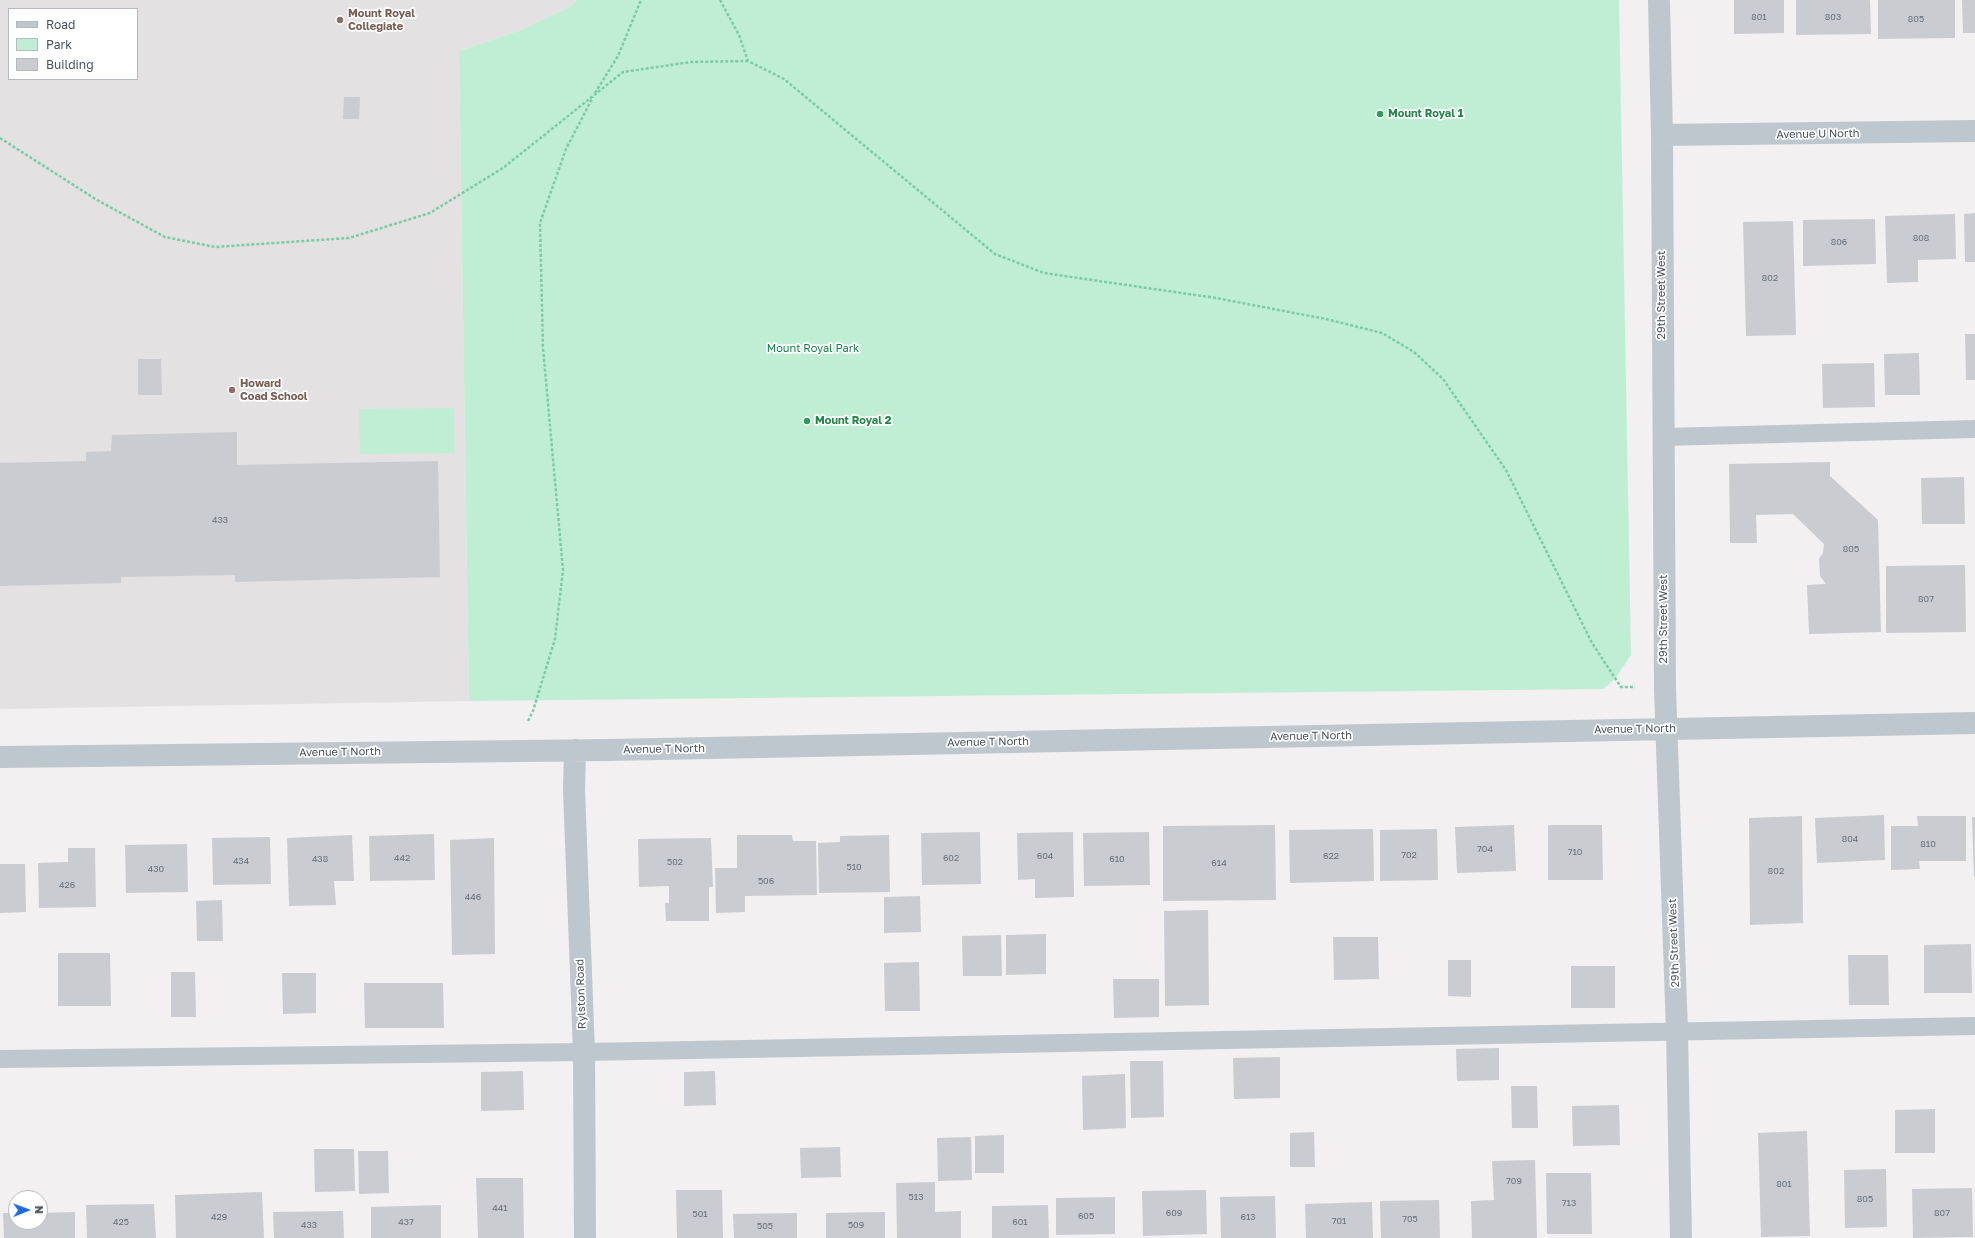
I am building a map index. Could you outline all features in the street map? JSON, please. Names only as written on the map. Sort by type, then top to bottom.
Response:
[{"type":"street","name":"29th Street West","points":[[1659,0],[1662,136],[1665,689],[1677,1032],[1680,1238]]},
{"type":"street","name":"Avenue U North","points":[[1662,136],[1975,131]]},
{"type":"street","name":"Avenue T North","points":[[0,757],[575,750],[1975,722]]},
{"type":"street","name":"Rylston Road","points":[[575,750],[574,790],[584,1052],[585,1238]]},
{"type":"lane","points":[[1663,437],[1975,429]]},
{"type":"lane","points":[[0,1059],[584,1052],[1975,1026]]},
{"type":"path","points":[[525,750],[525,727],[533,711],[556,639],[563,570],[543,348],[540,223],[566,149],[594,95],[618,56],[641,0]]},
{"type":"path","points":[[720,0],[739,35],[748,61]]},
{"type":"path","points":[[0,138],[97,200],[165,237],[215,247],[349,238],[430,212],[503,168],[623,72],[690,62],[748,61],[784,79],[995,254],[1044,274],[1216,298],[1326,319],[1382,333],[1414,352],[1443,379],[1506,470],[1592,643],[1615,679],[1621,687],[1665,689]]},
{"type":"shaded area","name":"Howard Coad School","points":[[0,0],[577,0],[570,7],[518,31],[459,51],[469,701],[0,709]]},
{"type":"green space","name":"Mount Royal Park","points":[[577,0],[1619,0],[1631,655],[1615,679],[1603,689],[469,701],[459,51],[518,31],[570,7]]},
{"type":"green space","points":[[454,408],[455,453],[360,454],[359,409]]},
{"type":"building","points":[[1734,0],[1784,0],[1784,33],[1734,34]]},
{"type":"building","points":[[1796,0],[1870,0],[1871,34],[1796,35]]},
{"type":"building","points":[[1878,0],[1955,0],[1955,38],[1878,39]]},
{"type":"building","points":[[1962,0],[1975,0],[1975,33],[1963,33]]},
{"type":"building","points":[[344,97],[360,97],[359,119],[343,119]]},
{"type":"building","points":[[1975,213],[1975,262],[1965,262],[1964,214]]},
{"type":"building","points":[[1955,214],[1956,259],[1918,260],[1918,282],[1887,283],[1885,216]]},
{"type":"building","points":[[1875,219],[1876,264],[1803,266],[1803,220]]},
{"type":"building","points":[[1793,221],[1796,335],[1746,336],[1743,222]]},
{"type":"building","points":[[1965,334],[1975,334],[1975,380],[1966,380]]},
{"type":"building","points":[[1919,353],[1920,395],[1885,395],[1884,354]]},
{"type":"building","points":[[138,359],[161,359],[162,395],[138,395]]},
{"type":"building","points":[[1874,363],[1875,407],[1823,408],[1822,364]]},
{"type":"building","points":[[237,432],[237,465],[438,461],[440,577],[235,582],[235,575],[121,577],[121,583],[0,586],[0,463],[86,461],[86,452],[111,451],[112,435]]},
{"type":"building","points":[[1830,462],[1830,476],[1878,520],[1881,632],[1809,634],[1807,585],[1826,584],[1820,576],[1819,559],[1823,553],[1824,544],[1793,514],[1756,515],[1757,543],[1730,543],[1729,464]]},
{"type":"building","points":[[1964,477],[1965,524],[1922,524],[1921,478]]},
{"type":"building","points":[[1965,565],[1966,632],[1886,633],[1886,566]]},
{"type":"building","points":[[1884,815],[1885,860],[1817,863],[1815,818]]},
{"type":"building","points":[[1802,816],[1803,923],[1750,925],[1749,818]]},
{"type":"building","points":[[1917,816],[1966,816],[1966,861],[1919,861],[1920,869],[1891,870],[1891,826],[1918,826]]},
{"type":"building","points":[[1972,817],[1975,817],[1975,877],[1974,877]]},
{"type":"building","points":[[1275,825],[1276,900],[1163,901],[1163,826]]},
{"type":"building","points":[[1514,825],[1516,871],[1457,873],[1455,827]]},
{"type":"building","points":[[1548,825],[1602,825],[1603,880],[1548,880]]},
{"type":"building","points":[[1373,829],[1374,881],[1290,883],[1289,830]]},
{"type":"building","points":[[1437,829],[1438,880],[1380,881],[1380,830]]},
{"type":"building","points":[[980,832],[981,884],[922,885],[921,833]]},
{"type":"building","points":[[1073,832],[1074,897],[1035,898],[1035,879],[1018,880],[1017,833]]},
{"type":"building","points":[[1149,832],[1150,885],[1084,886],[1083,833]]},
{"type":"building","points":[[434,834],[435,880],[370,881],[369,836]]},
{"type":"building","points":[[352,835],[354,881],[334,881],[336,905],[289,906],[287,838]]},
{"type":"building","points":[[737,835],[792,835],[793,841],[816,841],[817,895],[745,896],[745,912],[716,913],[715,868],[737,868]]},
{"type":"building","points":[[889,835],[890,892],[819,893],[818,843],[840,842],[840,836]]},
{"type":"building","points":[[270,837],[271,884],[213,885],[212,838]]},
{"type":"building","points":[[494,838],[495,954],[452,955],[450,840]]},
{"type":"building","points":[[711,838],[713,887],[709,887],[709,921],[666,921],[665,903],[669,903],[669,886],[639,887],[638,839]]},
{"type":"building","points":[[187,844],[188,892],[126,893],[125,845]]},
{"type":"building","points":[[68,848],[95,848],[96,907],[39,908],[38,863],[68,862]]},
{"type":"building","points":[[0,864],[25,864],[26,912],[0,913]]},
{"type":"building","points":[[920,896],[921,932],[884,933],[884,897]]},
{"type":"building","points":[[222,900],[223,941],[197,941],[196,901]]},
{"type":"building","points":[[1208,910],[1209,1005],[1165,1006],[1164,911]]},
{"type":"building","points":[[1046,934],[1046,974],[1006,975],[1006,935]]},
{"type":"building","points":[[1001,935],[1002,976],[963,976],[962,936]]},
{"type":"building","points":[[1333,937],[1378,937],[1379,979],[1334,980]]},
{"type":"building","points":[[1971,944],[1972,993],[1924,993],[1924,945]]},
{"type":"building","points":[[58,953],[110,953],[111,1006],[58,1006]]},
{"type":"building","points":[[1848,955],[1888,955],[1889,1005],[1849,1005]]},
{"type":"building","points":[[1448,960],[1471,960],[1471,997],[1448,996]]},
{"type":"building","points":[[919,962],[920,1011],[885,1011],[884,963]]},
{"type":"building","points":[[1571,966],[1615,966],[1615,1008],[1571,1008]]},
{"type":"building","points":[[171,972],[195,972],[196,1017],[171,1017]]},
{"type":"building","points":[[282,973],[316,973],[316,1013],[283,1014]]},
{"type":"building","points":[[1113,979],[1159,979],[1159,1017],[1114,1018]]},
{"type":"building","points":[[364,983],[443,983],[444,1028],[365,1028]]},
{"type":"building","points":[[1499,1048],[1499,1080],[1457,1081],[1456,1049]]},
{"type":"building","points":[[1280,1057],[1280,1098],[1234,1099],[1233,1058]]},
{"type":"building","points":[[1130,1061],[1163,1061],[1164,1117],[1131,1118]]},
{"type":"building","points":[[523,1071],[524,1110],[481,1111],[481,1072]]},
{"type":"building","points":[[715,1071],[716,1105],[684,1106],[684,1072]]},
{"type":"building","points":[[1125,1074],[1126,1128],[1083,1130],[1082,1076]]},
{"type":"building","points":[[1511,1086],[1537,1086],[1538,1128],[1512,1128]]},
{"type":"building","points":[[1619,1105],[1620,1145],[1573,1146],[1572,1106]]},
{"type":"building","points":[[1935,1109],[1935,1153],[1895,1153],[1895,1110]]},
{"type":"building","points":[[1807,1131],[1810,1236],[1761,1237],[1758,1133]]},
{"type":"building","points":[[1314,1132],[1315,1167],[1290,1167],[1290,1133]]},
{"type":"building","points":[[1004,1135],[1004,1173],[975,1173],[975,1136]]},
{"type":"building","points":[[971,1137],[972,1180],[938,1181],[937,1138]]},
{"type":"building","points":[[840,1147],[841,1177],[801,1178],[800,1148]]},
{"type":"building","points":[[314,1149],[354,1149],[355,1191],[315,1192]]},
{"type":"building","points":[[358,1151],[388,1151],[389,1193],[359,1194]]},
{"type":"building","points":[[1535,1160],[1537,1238],[1472,1238],[1471,1201],[1494,1200],[1492,1161]]},
{"type":"building","points":[[1886,1169],[1887,1227],[1845,1228],[1844,1170]]},
{"type":"building","points":[[1546,1173],[1591,1173],[1592,1234],[1547,1234]]},
{"type":"building","points":[[476,1178],[523,1178],[524,1238],[478,1238]]},
{"type":"building","points":[[935,1182],[935,1212],[961,1211],[961,1238],[897,1238],[896,1183]]},
{"type":"building","points":[[1972,1188],[1973,1237],[1913,1238],[1912,1189]]},
{"type":"building","points":[[676,1190],[722,1190],[723,1238],[677,1238]]},
{"type":"building","points":[[1206,1190],[1207,1234],[1143,1236],[1142,1191]]},
{"type":"building","points":[[262,1192],[264,1238],[176,1238],[175,1195]]},
{"type":"building","points":[[1275,1196],[1276,1238],[1221,1238],[1220,1197]]},
{"type":"building","points":[[1115,1197],[1115,1234],[1056,1235],[1056,1198]]},
{"type":"building","points":[[1439,1200],[1440,1238],[1381,1238],[1380,1201]]},
{"type":"building","points":[[1372,1202],[1373,1238],[1306,1238],[1305,1204]]},
{"type":"building","points":[[154,1204],[156,1238],[87,1238],[86,1205]]},
{"type":"building","points":[[441,1205],[441,1238],[371,1238],[371,1207]]},
{"type":"building","points":[[1048,1205],[1049,1238],[992,1238],[992,1206]]},
{"type":"building","points":[[343,1211],[344,1238],[274,1238],[273,1212]]},
{"type":"building","points":[[75,1212],[75,1238],[4,1238],[3,1213],[8,1213],[8,1230],[48,1230],[48,1213]]},
{"type":"building","points":[[885,1212],[885,1238],[826,1238],[826,1213]]},
{"type":"building","points":[[797,1213],[797,1238],[734,1238],[733,1214]]},
{"type":"place","name":"Mount Royal Collegiate","points":[[340,20]]},
{"type":"place","name":"Mount Royal 1","points":[[1380,114]]},
{"type":"place","name":"Howard Coad School","points":[[232,390]]},
{"type":"place","name":"Mount Royal 2","points":[[807,421]]}]
